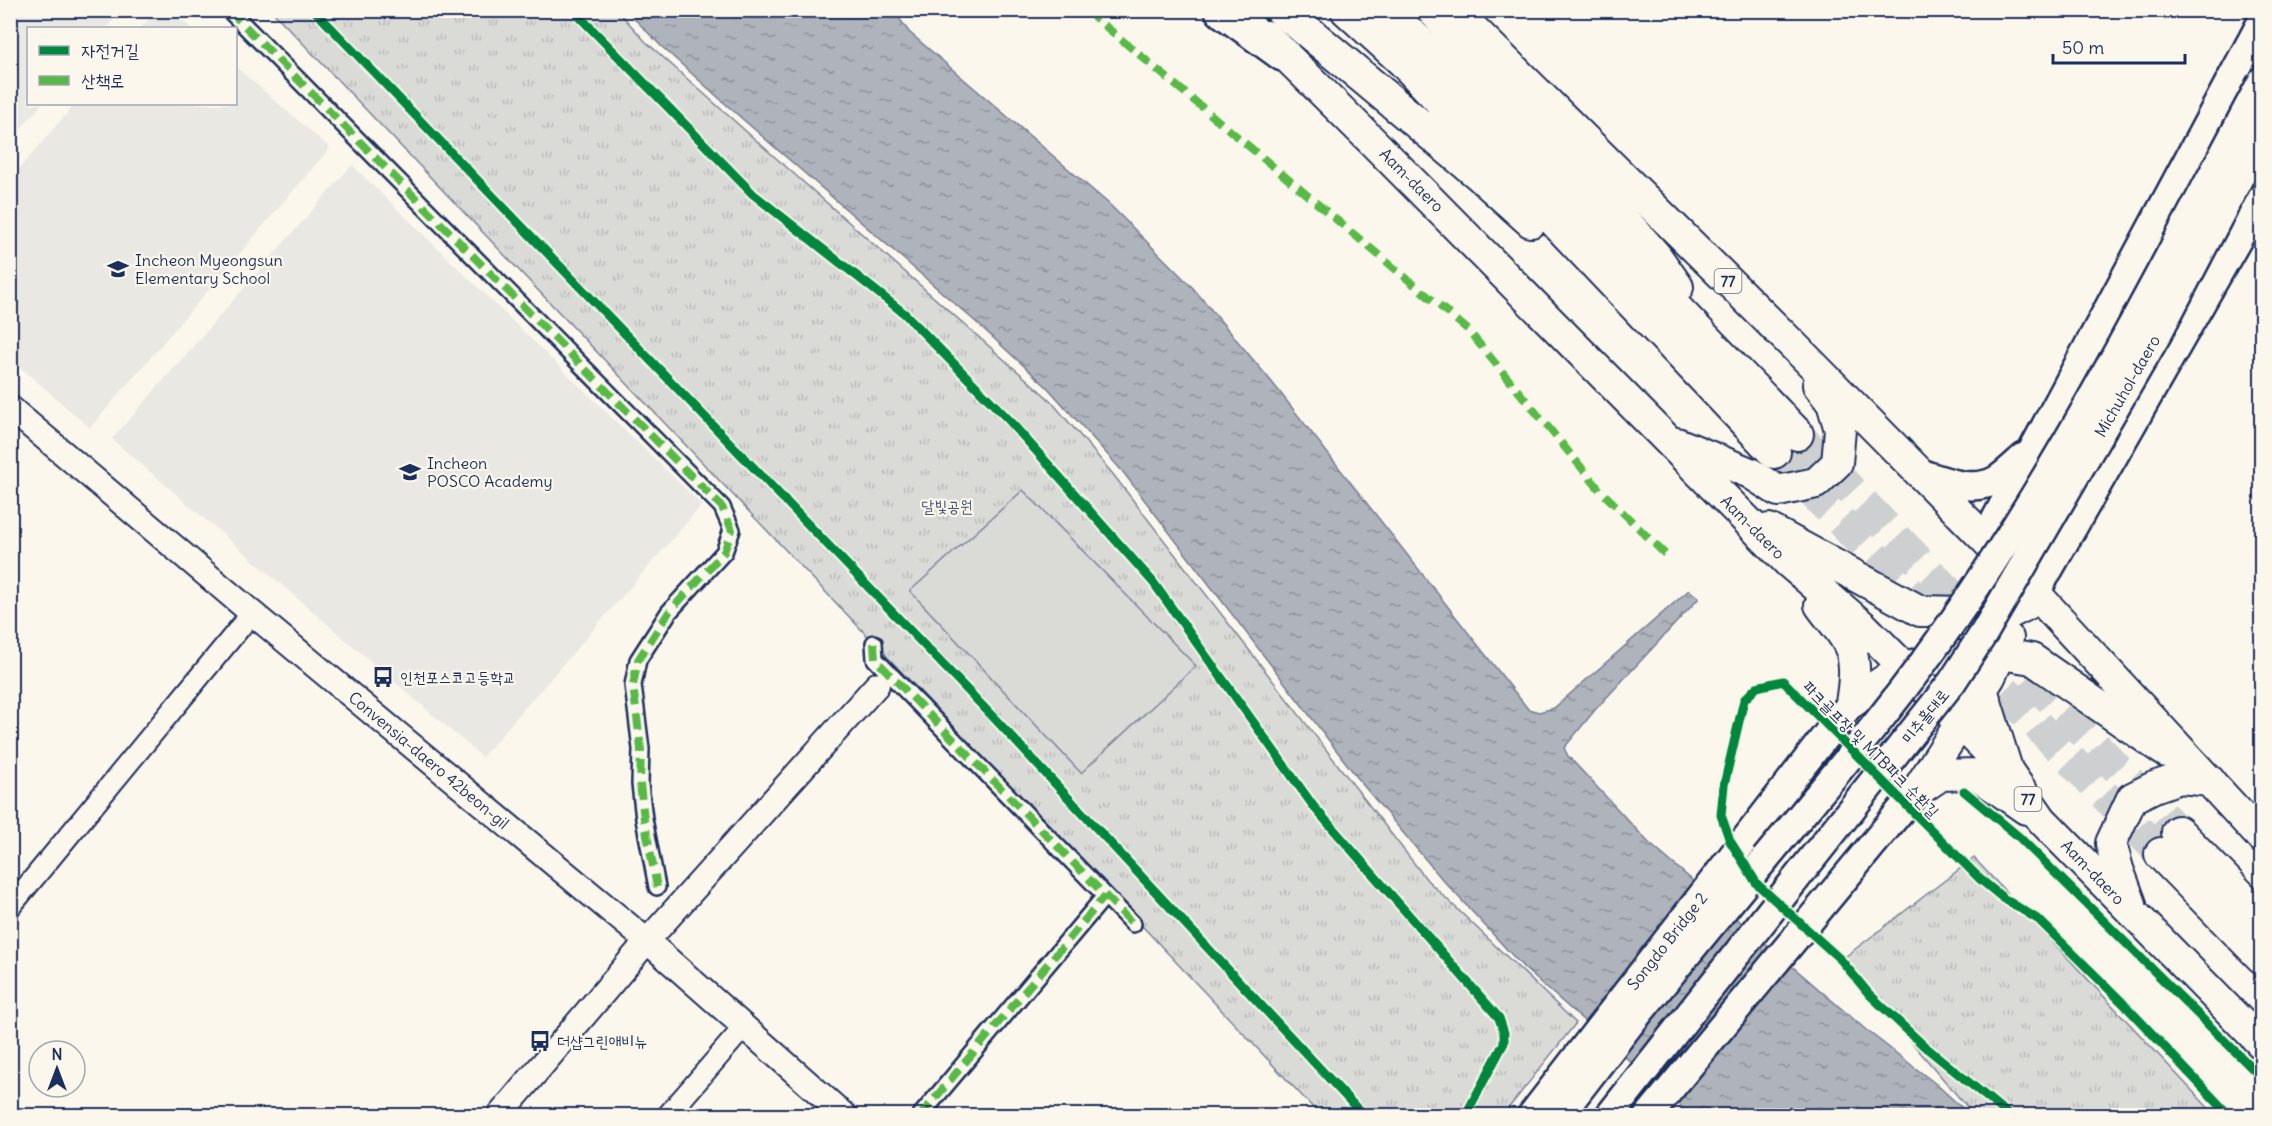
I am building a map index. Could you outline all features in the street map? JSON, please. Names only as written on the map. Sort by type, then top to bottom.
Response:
[{"type":"highway","points":[[1222,10],[1283,54]]},
{"type":"highway","points":[[1282,10],[1481,176],[1786,443],[1655,256],[1551,138],[1433,10]]},
{"type":"highway","points":[[1347,10],[1404,62],[1683,355]]},
{"type":"highway","points":[[1385,10],[1419,42],[1738,374]]},
{"type":"highway","points":[[2262,918],[2169,843],[2262,957]]},
{"type":"main road","name":"Aam-daero","points":[[1241,10],[1788,562],[1864,628],[2007,770],[2042,820],[2262,1044]]},
{"type":"main road","name":"77","points":[[1454,10],[1920,473],[1992,553],[2036,592],[2262,838]]},
{"type":"main road","points":[[1983,615],[1992,553],[2034,448],[2262,21]]},
{"type":"main road","name":"Michuhol-daero","points":[[1992,553],[2038,493],[2098,390],[2262,81]]},
{"type":"main road","name":"미추홀대로","points":[[1609,1116],[1952,682],[1984,633],[2157,335],[2262,135]]},
{"type":"main road","points":[[1738,512],[1920,611],[1983,615],[2026,605],[2036,592],[2262,197]]},
{"type":"main road","points":[[1666,439],[1750,473],[1778,491],[1816,483],[1837,462],[1840,429],[1832,403],[1811,376],[1805,357]]},
{"type":"main road","points":[[1920,473],[1957,484],[1979,486],[1997,479],[2034,448]]},
{"type":"main road","name":"미추홀대로","points":[[1765,859],[1883,715],[1983,615],[1992,553]]},
{"type":"main road","points":[[1788,562],[1842,636],[1853,656],[1854,678],[1851,703]]},
{"type":"main road","points":[[1653,1109],[1916,792],[1990,677],[1992,654],[2008,636],[1983,615]]},
{"type":"main road","points":[[1851,703],[1904,667],[1945,657],[1992,654],[2032,659],[2210,781]]},
{"type":"main road","points":[[1982,689],[2007,770]]},
{"type":"main road","name":"Songdo Bridge 2","points":[[1596,1051],[1747,838],[1851,703]]},
{"type":"main road","points":[[1916,792],[1941,775],[1976,774],[2042,820]]},
{"type":"main road","points":[[2135,914],[2118,870],[2111,843],[2132,798],[2180,778],[2210,781]]},
{"type":"main road","name":"Songdo Bridge 2","points":[[1596,1051],[1765,859]]},
{"type":"main road","points":[[1531,1116],[1596,1051]]},
{"type":"main road","points":[[1559,1116],[1596,1051]]},
{"type":"street","points":[[229,10],[722,507],[732,530],[724,552],[669,612],[638,660],[633,685],[641,749],[640,784],[644,819],[657,887]]},
{"type":"street","name":"Convensia-daero 42beon-gil","points":[[10,408],[252,613],[647,941],[845,1116]]},
{"type":"street","points":[[10,907],[252,613]]},
{"type":"street","points":[[874,643],[875,659],[1132,924]]},
{"type":"street","points":[[499,1116],[647,941],[878,685]]},
{"type":"street","points":[[920,1116],[1106,896]]},
{"type":"street","points":[[667,1116],[744,1028]]},
{"type":"shaded area","points":[[11,10],[122,11],[107,27],[27,27],[27,105],[41,105],[11,140]]},
{"type":"shaded area","points":[[156,11],[170,11],[190,27],[142,27]]},
{"type":"shaded area","name":"Incheon Myeongsun Elementary School","points":[[237,68],[330,148],[90,428],[11,359],[11,178],[74,105],[237,105]]},
{"type":"shaded area","name":"Incheon POSCO Academy","points":[[352,165],[702,505],[482,757],[112,439]]},
{"type":"green space","name":"달빛공원","points":[[272,11],[618,11],[645,41],[1050,400],[1112,473],[1427,880],[1576,1023],[1503,1115],[1320,1115],[1018,794]]},
{"type":"green space","points":[[1023,490],[1196,666],[1081,773],[910,591]]},
{"type":"green space","points":[[1974,858],[2215,1115],[1974,1115],[1841,960]]},
{"type":"water","points":[[627,11],[898,11],[899,18],[909,32],[1109,204],[1193,288],[1271,381],[1528,709],[1539,712],[1554,708],[1689,590],[1699,598],[1595,710],[1564,748],[1568,756],[1649,843],[1865,1029],[1936,1084],[1970,1115],[1691,1115],[1524,968],[1442,879],[1363,785],[1123,472],[1047,387],[977,323],[739,116],[661,46]]},
{"type":"tunnel","points":[[1797,434],[2178,832]]},
{"type":"tunnel","points":[[1774,452],[1930,614]]},
{"type":"tunnel","points":[[1971,656],[2161,854]]},
{"type":"marked path","points":[[229,10],[722,507],[732,530],[724,552],[669,612],[638,660],[633,685],[641,749],[640,784],[644,819],[657,887]]},
{"type":"marked path","points":[[1086,10],[1467,329],[1600,490],[1669,558]]},
{"type":"marked path","points":[[874,643],[875,659],[1133,924]]},
{"type":"marked path","points":[[920,1116],[1105,896]]},
{"type":"cycle path","points":[[314,10],[996,720],[1364,1116]]},
{"type":"cycle path","points":[[573,10],[753,194],[905,314],[1007,418],[1153,582],[1314,807],[1499,1018],[1504,1033],[1504,1043],[1465,1116]]},
{"type":"cycle path","name":"파크골프장 및 MTB파크 순환길","points":[[2010,1116],[1923,1045],[1869,994],[1841,960],[1757,884],[1730,841],[1721,815],[1724,785],[1744,700],[1757,687],[1783,681],[1980,879],[2003,898],[2039,920],[2122,1002],[2230,1116]]},
{"type":"cycle path","points":[[1964,791],[2019,837],[2262,1078]]},
{"type":"place","name":"Incheon Myeongsun Elementary School","points":[[118,269]]},
{"type":"place","name":"Incheon POSCO Academy","points":[[410,472]]},
{"type":"place","name":"인천포스코고등학교","points":[[383,677]]},
{"type":"place","name":"더샵그린애비뉴","points":[[540,1041]]}]
